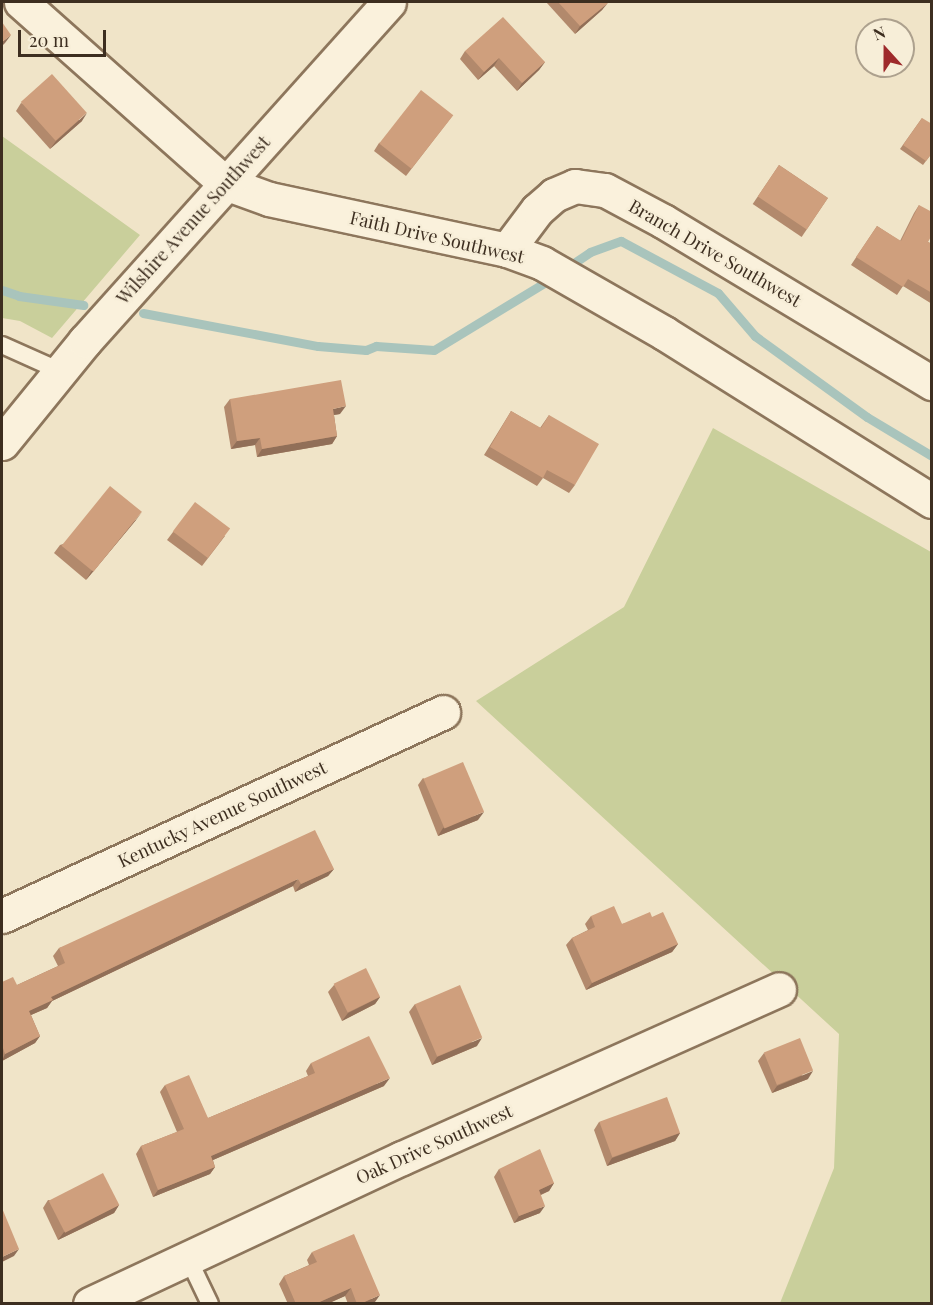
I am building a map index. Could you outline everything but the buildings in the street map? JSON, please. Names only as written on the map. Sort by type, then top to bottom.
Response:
[{"type":"street","name":"Faith Drive Southwest","points":[[21,2],[225,183],[269,199],[507,250],[542,263],[932,501]]},
{"type":"street","name":"Wilshire Avenue Southwest","points":[[2,443],[60,371],[225,183],[389,2]]},
{"type":"street","name":"Branch Drive Southwest","points":[[507,250],[537,210],[555,195],[575,186],[604,190],[663,221],[932,383]]},
{"type":"street","name":"Kentucky Avenue Southwest","points":[[2,916],[444,712]]},
{"type":"street","name":"Oak Drive Southwest","points":[[90,1304],[779,989]]},
{"type":"lane","points":[[2,345],[60,371]]},
{"type":"lane","points":[[188,1258],[210,1304]]},
{"type":"green space","points":[[2,136],[140,235],[52,338],[20,321],[2,318]]},
{"type":"green space","points":[[713,428],[931,552],[931,1303],[780,1303],[834,1168],[839,1034],[476,701],[624,607]]},
{"type":"waterway","points":[[565,269],[590,252],[621,241],[718,293],[755,336],[867,417],[932,456]]},
{"type":"waterway","points":[[143,313],[318,346],[366,350],[376,346],[434,350],[554,277]]},
{"type":"waterway","points":[[2,290],[19,296],[83,305]]}]
